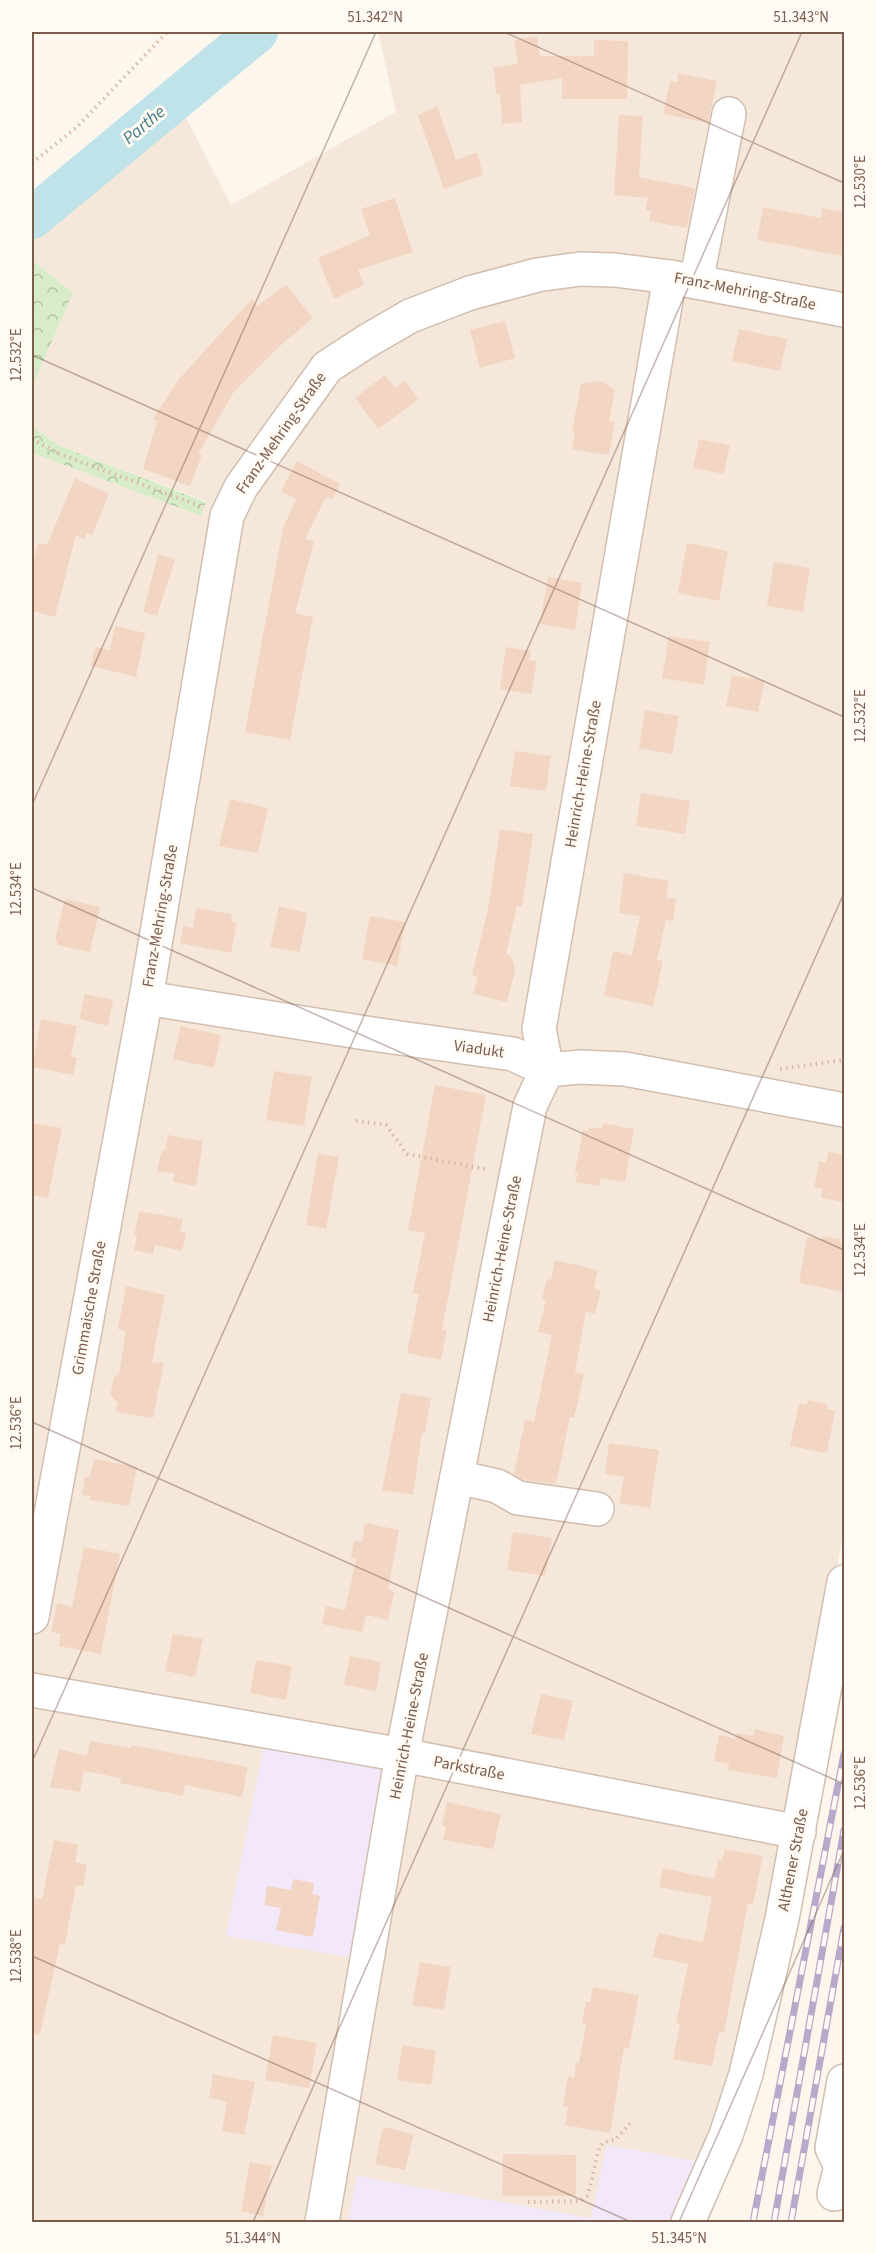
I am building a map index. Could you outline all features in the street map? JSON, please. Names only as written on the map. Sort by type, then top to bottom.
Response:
[{"type":"street","name":"Heinrich-Heine-Straße","points":[[322,2223],[402,1755],[530,1106],[547,1070],[539,1029],[683,279],[729,114]]},
{"type":"street","name":"Franz-Mehring-Straße","points":[[146,998],[227,516],[241,487],[327,367],[367,340],[410,316],[470,293],[503,284],[537,275],[580,270],[614,270],[683,279],[844,310]]},
{"type":"street","name":"Viadukt","points":[[146,998],[513,1054],[547,1070]]},
{"type":"street","name":"Grimmaische Straße","points":[[32,1617],[146,998]]},
{"type":"street","points":[[547,1070],[580,1067],[625,1069],[844,1110]]},
{"type":"street","points":[[457,1477],[497,1486],[518,1498],[597,1509]]},
{"type":"street","name":"Althener Straße","points":[[688,2223],[726,2135],[746,2074],[782,1919],[844,1582]]},
{"type":"street","name":"Parkstraße","points":[[32,1690],[402,1755],[799,1832]]},
{"type":"street","points":[[840,2176],[832,2148],[844,2081]]},
{"type":"path","points":[[32,163],[77,127],[168,32]]},
{"type":"path","points":[[32,439],[57,453],[203,507]]},
{"type":"path","points":[[756,1095],[763,1071],[844,1060]]},
{"type":"path","points":[[356,1120],[386,1125],[407,1154],[495,1171]]},
{"type":"path","points":[[528,2202],[580,2201],[587,2196],[599,2148],[604,2142],[615,2140],[633,2120]]},
{"type":"shaded area","points":[[378,32],[844,32],[844,1528],[787,1843],[729,2098],[695,2166],[671,2222],[32,2222],[32,453],[201,516],[206,501],[60,446],[32,426],[32,387],[73,293],[32,260],[32,235],[185,116],[231,205],[396,112]]},
{"type":"shaded area","points":[[264,1746],[387,1771],[353,1958],[226,1936]]},
{"type":"shaded area","points":[[607,2145],[695,2161],[670,2222],[348,2222],[357,2176],[591,2218]]},
{"type":"green space","points":[[32,260],[73,293],[32,387]]},
{"type":"green space","points":[[32,426],[60,446],[206,502],[201,516],[32,453]]},
{"type":"building","points":[[537,36],[540,56],[594,56],[594,40],[628,41],[627,99],[562,99],[562,78],[520,85],[522,122],[502,124],[500,94],[496,94],[494,67],[518,64],[514,40]]},
{"type":"building","points":[[677,73],[717,81],[708,123],[663,114],[670,81],[678,82]]},
{"type":"building","points":[[437,106],[456,160],[477,152],[483,175],[444,189],[418,115]]},
{"type":"building","points":[[619,115],[643,116],[639,177],[695,188],[687,228],[649,221],[651,211],[646,210],[648,198],[614,195]]},
{"type":"building","points":[[395,198],[413,252],[358,270],[364,285],[334,299],[318,258],[370,235],[361,209]]},
{"type":"building","points":[[763,207],[821,218],[822,208],[844,212],[844,256],[757,240]]},
{"type":"building","points":[[286,285],[313,318],[281,345],[233,393],[198,454],[202,455],[190,486],[143,469],[157,421],[153,419],[179,379],[252,299],[257,306]]},
{"type":"building","points":[[505,321],[515,358],[480,368],[470,330]]},
{"type":"building","points":[[739,329],[787,339],[780,371],[732,361]]},
{"type":"building","points":[[385,375],[395,388],[405,380],[418,400],[378,429],[355,398]]},
{"type":"building","points":[[601,381],[615,390],[609,421],[615,422],[609,455],[572,449],[575,432],[572,431],[581,384]]},
{"type":"building","points":[[699,439],[730,445],[724,474],[693,468]]},
{"type":"building","points":[[297,461],[340,484],[332,500],[326,497],[305,539],[314,541],[295,613],[313,617],[290,740],[245,732],[283,528],[296,499],[281,491]]},
{"type":"building","points":[[75,478],[109,494],[92,535],[86,533],[84,539],[76,535],[55,617],[32,611],[32,567],[38,543],[47,545]]},
{"type":"building","points":[[687,543],[728,551],[719,601],[678,593]]},
{"type":"building","points":[[158,554],[175,559],[157,616],[143,612]]},
{"type":"building","points":[[774,562],[810,568],[803,612],[767,606]]},
{"type":"building","points":[[548,577],[582,583],[575,630],[540,624]]},
{"type":"building","points":[[115,626],[145,633],[136,677],[91,666],[95,647],[110,650]]},
{"type":"building","points":[[669,636],[710,642],[704,685],[662,678]]},
{"type":"building","points":[[506,647],[531,651],[529,660],[537,661],[531,694],[500,689]]},
{"type":"building","points":[[732,675],[765,681],[758,712],[726,706]]},
{"type":"building","points":[[645,710],[679,716],[672,754],[639,748]]},
{"type":"building","points":[[515,751],[551,756],[546,791],[510,786]]},
{"type":"building","points":[[641,793],[690,801],[685,834],[636,826]]},
{"type":"building","points":[[230,799],[268,808],[258,853],[219,846]]},
{"type":"building","points":[[500,829],[533,834],[522,907],[517,906],[506,954],[510,955],[514,963],[515,972],[507,1002],[473,994],[478,977],[472,975],[488,909]]},
{"type":"building","points":[[624,873],[669,881],[666,898],[676,899],[673,921],[666,920],[657,960],[663,961],[653,1006],[604,996],[613,951],[632,955],[640,916],[619,913]]},
{"type":"building","points":[[65,899],[100,907],[90,952],[57,945],[57,940],[55,940]]},
{"type":"building","points":[[279,906],[307,913],[300,952],[270,947]]},
{"type":"building","points":[[196,908],[232,914],[231,921],[237,923],[231,953],[180,943],[183,926],[193,928]]},
{"type":"building","points":[[370,916],[405,922],[397,966],[362,959]]},
{"type":"building","points":[[85,994],[113,1000],[108,1026],[79,1019]]},
{"type":"building","points":[[41,1019],[77,1026],[71,1056],[77,1058],[73,1075],[32,1067]]},
{"type":"building","points":[[181,1026],[221,1035],[214,1068],[173,1059]]},
{"type":"building","points":[[274,1071],[312,1077],[304,1126],[266,1120]]},
{"type":"building","points":[[435,1085],[486,1095],[442,1330],[447,1330],[441,1360],[407,1353],[419,1294],[413,1293],[425,1233],[408,1230]]},
{"type":"building","points":[[32,1123],[62,1128],[48,1198],[32,1195]]},
{"type":"building","points":[[603,1123],[634,1129],[625,1182],[600,1178],[599,1186],[575,1182],[583,1130],[588,1131],[589,1127],[602,1129]]},
{"type":"building","points":[[168,1135],[203,1141],[196,1186],[173,1182],[174,1173],[157,1172]]},
{"type":"building","points":[[828,1152],[844,1155],[844,1202],[821,1198],[822,1189],[814,1188],[819,1161],[826,1163]]},
{"type":"building","points":[[318,1153],[339,1157],[326,1229],[306,1225]]},
{"type":"building","points":[[139,1211],[183,1219],[180,1232],[186,1233],[182,1251],[155,1245],[153,1254],[134,1250],[137,1236],[134,1235]]},
{"type":"building","points":[[822,1236],[841,1239],[840,1243],[844,1244],[844,1292],[799,1283],[807,1237],[822,1239]]},
{"type":"building","points":[[555,1260],[598,1270],[594,1288],[601,1290],[595,1314],[586,1311],[575,1372],[584,1374],[574,1418],[570,1417],[556,1484],[524,1480],[514,1474],[525,1420],[534,1422],[552,1335],[538,1332],[546,1300],[542,1299],[547,1279],[551,1280]]},
{"type":"building","points":[[126,1286],[165,1295],[152,1362],[164,1363],[153,1418],[116,1412],[118,1403],[110,1395],[114,1377],[119,1374],[126,1331],[118,1329]]},
{"type":"building","points":[[401,1393],[431,1398],[425,1433],[422,1433],[413,1495],[382,1490]]},
{"type":"building","points":[[808,1400],[828,1404],[827,1409],[835,1411],[827,1453],[790,1446],[799,1404],[807,1405]]},
{"type":"building","points":[[609,1443],[659,1450],[650,1508],[619,1503],[624,1477],[605,1474]]},
{"type":"building","points":[[94,1459],[137,1467],[129,1506],[90,1500],[91,1496],[82,1495],[85,1477],[90,1477]]},
{"type":"building","points":[[365,1523],[399,1530],[388,1590],[394,1592],[388,1620],[366,1615],[362,1632],[322,1624],[326,1606],[345,1610],[356,1559],[351,1558],[354,1540],[362,1542]]},
{"type":"building","points":[[513,1532],[552,1538],[545,1576],[507,1570]]},
{"type":"building","points":[[84,1547],[120,1554],[101,1654],[59,1646],[61,1634],[51,1632],[57,1603],[72,1607]]},
{"type":"building","points":[[173,1634],[203,1639],[195,1677],[165,1671]]},
{"type":"building","points":[[350,1656],[381,1662],[376,1691],[344,1685]]},
{"type":"building","points":[[256,1660],[292,1666],[286,1700],[250,1693]]},
{"type":"building","points":[[541,1694],[573,1701],[564,1740],[531,1734]]},
{"type":"building","points":[[755,1729],[784,1736],[777,1778],[728,1770],[729,1764],[714,1761],[719,1735],[736,1739],[737,1733],[753,1736]]},
{"type":"building","points":[[90,1741],[130,1748],[131,1745],[248,1767],[242,1797],[185,1785],[183,1796],[120,1783],[121,1778],[84,1771],[80,1792],[50,1787],[59,1749],[87,1756]]},
{"type":"building","points":[[447,1802],[501,1814],[493,1849],[443,1840],[446,1826],[442,1825]]},
{"type":"building","points":[[54,1840],[78,1845],[75,1862],[87,1865],[83,1886],[76,1885],[65,1944],[60,1943],[40,2035],[32,2034],[32,1897],[42,1899]]},
{"type":"building","points":[[725,1849],[763,1856],[753,1904],[748,1903],[724,2033],[719,2032],[712,2066],[673,2059],[680,2024],[676,2023],[688,1964],[653,1957],[658,1933],[703,1942],[712,1897],[659,1887],[663,1868],[714,1879],[719,1859],[722,1860]]},
{"type":"building","points":[[293,1879],[314,1883],[312,1894],[320,1896],[313,1937],[276,1930],[281,1908],[264,1905],[267,1886],[291,1890]]},
{"type":"building","points":[[420,1962],[451,1967],[444,2010],[412,2005]]},
{"type":"building","points":[[593,1987],[639,1995],[629,2049],[624,2048],[610,2133],[565,2125],[568,2107],[563,2106],[568,2077],[574,2078],[576,2063],[579,2063],[586,2024],[582,2023],[586,2001],[590,2002]]},
{"type":"building","points":[[273,2035],[317,2043],[309,2088],[265,2080]]},
{"type":"building","points":[[402,2045],[436,2051],[431,2085],[397,2080]]},
{"type":"building","points":[[213,2074],[255,2082],[244,2135],[222,2131],[227,2102],[209,2098]]},
{"type":"building","points":[[383,2127],[414,2134],[405,2170],[375,2164]]},
{"type":"building","points":[[503,2154],[576,2155],[576,2196],[502,2196]]},
{"type":"building","points":[[250,2162],[272,2166],[263,2216],[241,2211]]},
{"type":"waterway","name":"Parthe","points":[[32,218],[257,32]]},
{"type":"railway","points":[[753,2222],[844,1754]]},
{"type":"railway","points":[[774,2222],[844,1830]]},
{"type":"railway","points":[[791,2222],[844,1928]]}]
